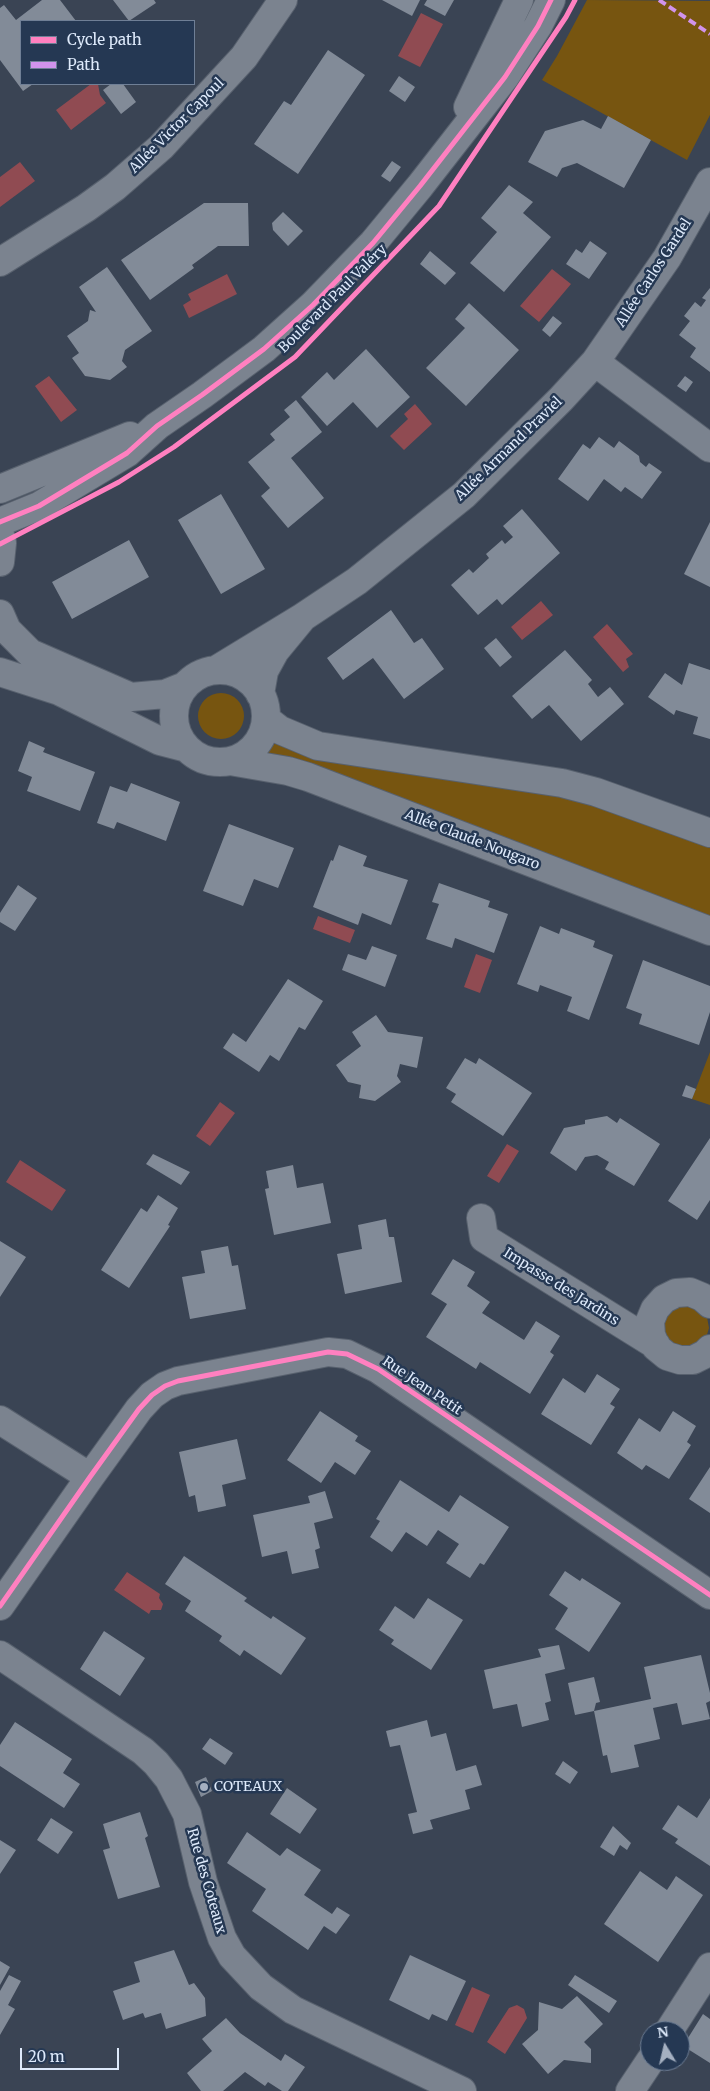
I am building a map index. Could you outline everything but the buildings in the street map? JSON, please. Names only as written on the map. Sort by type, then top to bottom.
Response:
[{"type":"street","name":"Allée Victor Capoul","points":[[0,262],[86,208],[115,187],[161,147],[244,57],[283,0]]},
{"type":"street","name":"Boulevard Paul Valéry","points":[[448,149],[519,0]]},
{"type":"street","name":"Boulevard Paul Valéry","points":[[0,522],[39,506],[127,453],[157,426],[264,348],[313,305],[373,244],[505,77],[538,26],[551,0]]},
{"type":"street","name":"Allée Carlos Gardel","points":[[595,362],[667,258],[710,182]]},
{"type":"street","points":[[595,362],[710,448]]},
{"type":"street","name":"Allée Armand Praviel","points":[[216,670],[357,581],[464,495],[561,399],[595,362]]},
{"type":"street","name":"Boulevard Paul Valéry","points":[[0,489],[157,426]]},
{"type":"street","points":[[0,535],[2,543],[0,562]]},
{"type":"street","points":[[0,614],[7,630],[30,653],[131,697],[165,694],[185,686]]},
{"type":"street","name":"Allée Armand Praviel","points":[[263,706],[264,671],[275,651],[303,616]]},
{"type":"street","points":[[187,748],[178,734],[174,717],[176,701],[185,686],[194,678],[216,670],[232,671],[246,678],[280,730],[318,746],[562,783],[596,792],[710,834]]},
{"type":"street","points":[[0,672],[58,691],[160,742],[187,748],[200,757],[215,761],[230,761],[245,754],[256,745],[263,733],[263,706]]},
{"type":"street","name":"Allée Claude Nougaro","points":[[230,761],[288,771],[308,777],[710,931]]},
{"type":"street","name":"Impasse des Jardins","points":[[481,1218],[484,1238],[656,1345],[667,1356],[680,1360],[706,1361]]},
{"type":"street","points":[[656,1345],[651,1335],[650,1322],[655,1309],[664,1299],[676,1293],[690,1292],[702,1297],[710,1304]]},
{"type":"street","name":"Rue Jean Petit","points":[[0,1606],[139,1409],[164,1386],[178,1381],[328,1352],[347,1354],[378,1370],[710,1594]]},
{"type":"street","points":[[0,1420],[90,1477]]},
{"type":"street","name":"Rue des Coteaux","points":[[0,1655],[143,1750],[170,1780],[187,1814],[203,1882],[222,1938],[232,1956],[261,1987],[293,2010],[462,2091]]},
{"type":"street","points":[[675,2021],[710,1967]]},
{"type":"street","points":[[630,2091],[643,2071]]},
{"type":"shaded area","points":[[587,0],[710,1],[710,115],[687,160],[542,80]]},
{"type":"shaded area","points":[[421,13],[443,24],[420,67],[398,56]]},
{"type":"shaded area","points":[[90,85],[98,85],[100,95],[106,103],[71,130],[56,110]]},
{"type":"shaded area","points":[[20,162],[35,181],[0,207],[0,177]]},
{"type":"shaded area","points":[[552,269],[571,284],[539,322],[520,306]]},
{"type":"shaded area","points":[[227,274],[237,294],[189,318],[183,305],[191,300],[188,294]]},
{"type":"shaded area","points":[[49,376],[77,410],[61,422],[35,386]]},
{"type":"shaded area","points":[[415,404],[432,424],[404,450],[390,436],[408,419],[404,414]]},
{"type":"shaded area","points":[[541,601],[553,615],[522,640],[511,627]]},
{"type":"shaded area","points":[[607,624],[633,654],[626,659],[629,667],[623,672],[593,637]]},
{"type":"shaded area","points":[[221,693],[234,697],[240,703],[244,716],[240,729],[234,735],[221,739],[208,735],[202,729],[198,716],[202,703],[208,697]]},
{"type":"shaded area","points":[[271,740],[547,790],[710,843],[710,920],[263,754]]},
{"type":"shaded area","points":[[318,916],[355,930],[350,943],[313,929]]},
{"type":"shaded area","points":[[476,954],[492,960],[480,993],[464,987]]},
{"type":"shaded area","points":[[710,1052],[710,1105],[692,1099]]},
{"type":"shaded area","points":[[220,1102],[235,1113],[210,1146],[196,1136]]},
{"type":"shaded area","points":[[507,1144],[519,1151],[499,1183],[487,1176]]},
{"type":"shaded area","points":[[20,1160],[66,1190],[52,1211],[6,1182]]},
{"type":"shaded area","points":[[681,1303],[701,1309],[707,1317],[709,1328],[706,1338],[698,1346],[678,1349],[663,1336],[664,1315]]},
{"type":"shaded area","points":[[127,1572],[160,1594],[159,1598],[163,1604],[161,1610],[151,1610],[149,1614],[114,1590]]},
{"type":"shaded area","points":[[472,1987],[490,1995],[473,2033],[455,2025]]},
{"type":"shaded area","points":[[517,2005],[524,2009],[527,2018],[505,2054],[487,2042],[509,2008]]},
{"type":"marked path","points":[[659,0],[710,34]]},
{"type":"cycle path","points":[[0,522],[39,506],[127,453],[157,426],[264,349],[313,305],[373,243],[420,186],[505,77],[538,26],[551,0]]},
{"type":"cycle path","points":[[0,544],[119,482],[174,447],[295,357],[439,206],[566,17],[575,0]]},
{"type":"cycle path","points":[[0,1606],[90,1477],[139,1409],[152,1395],[165,1386],[178,1381],[328,1352],[347,1354],[378,1369],[710,1595]]},
{"type":"place","name":"COTEAUX","points":[[204,1787]]}]
